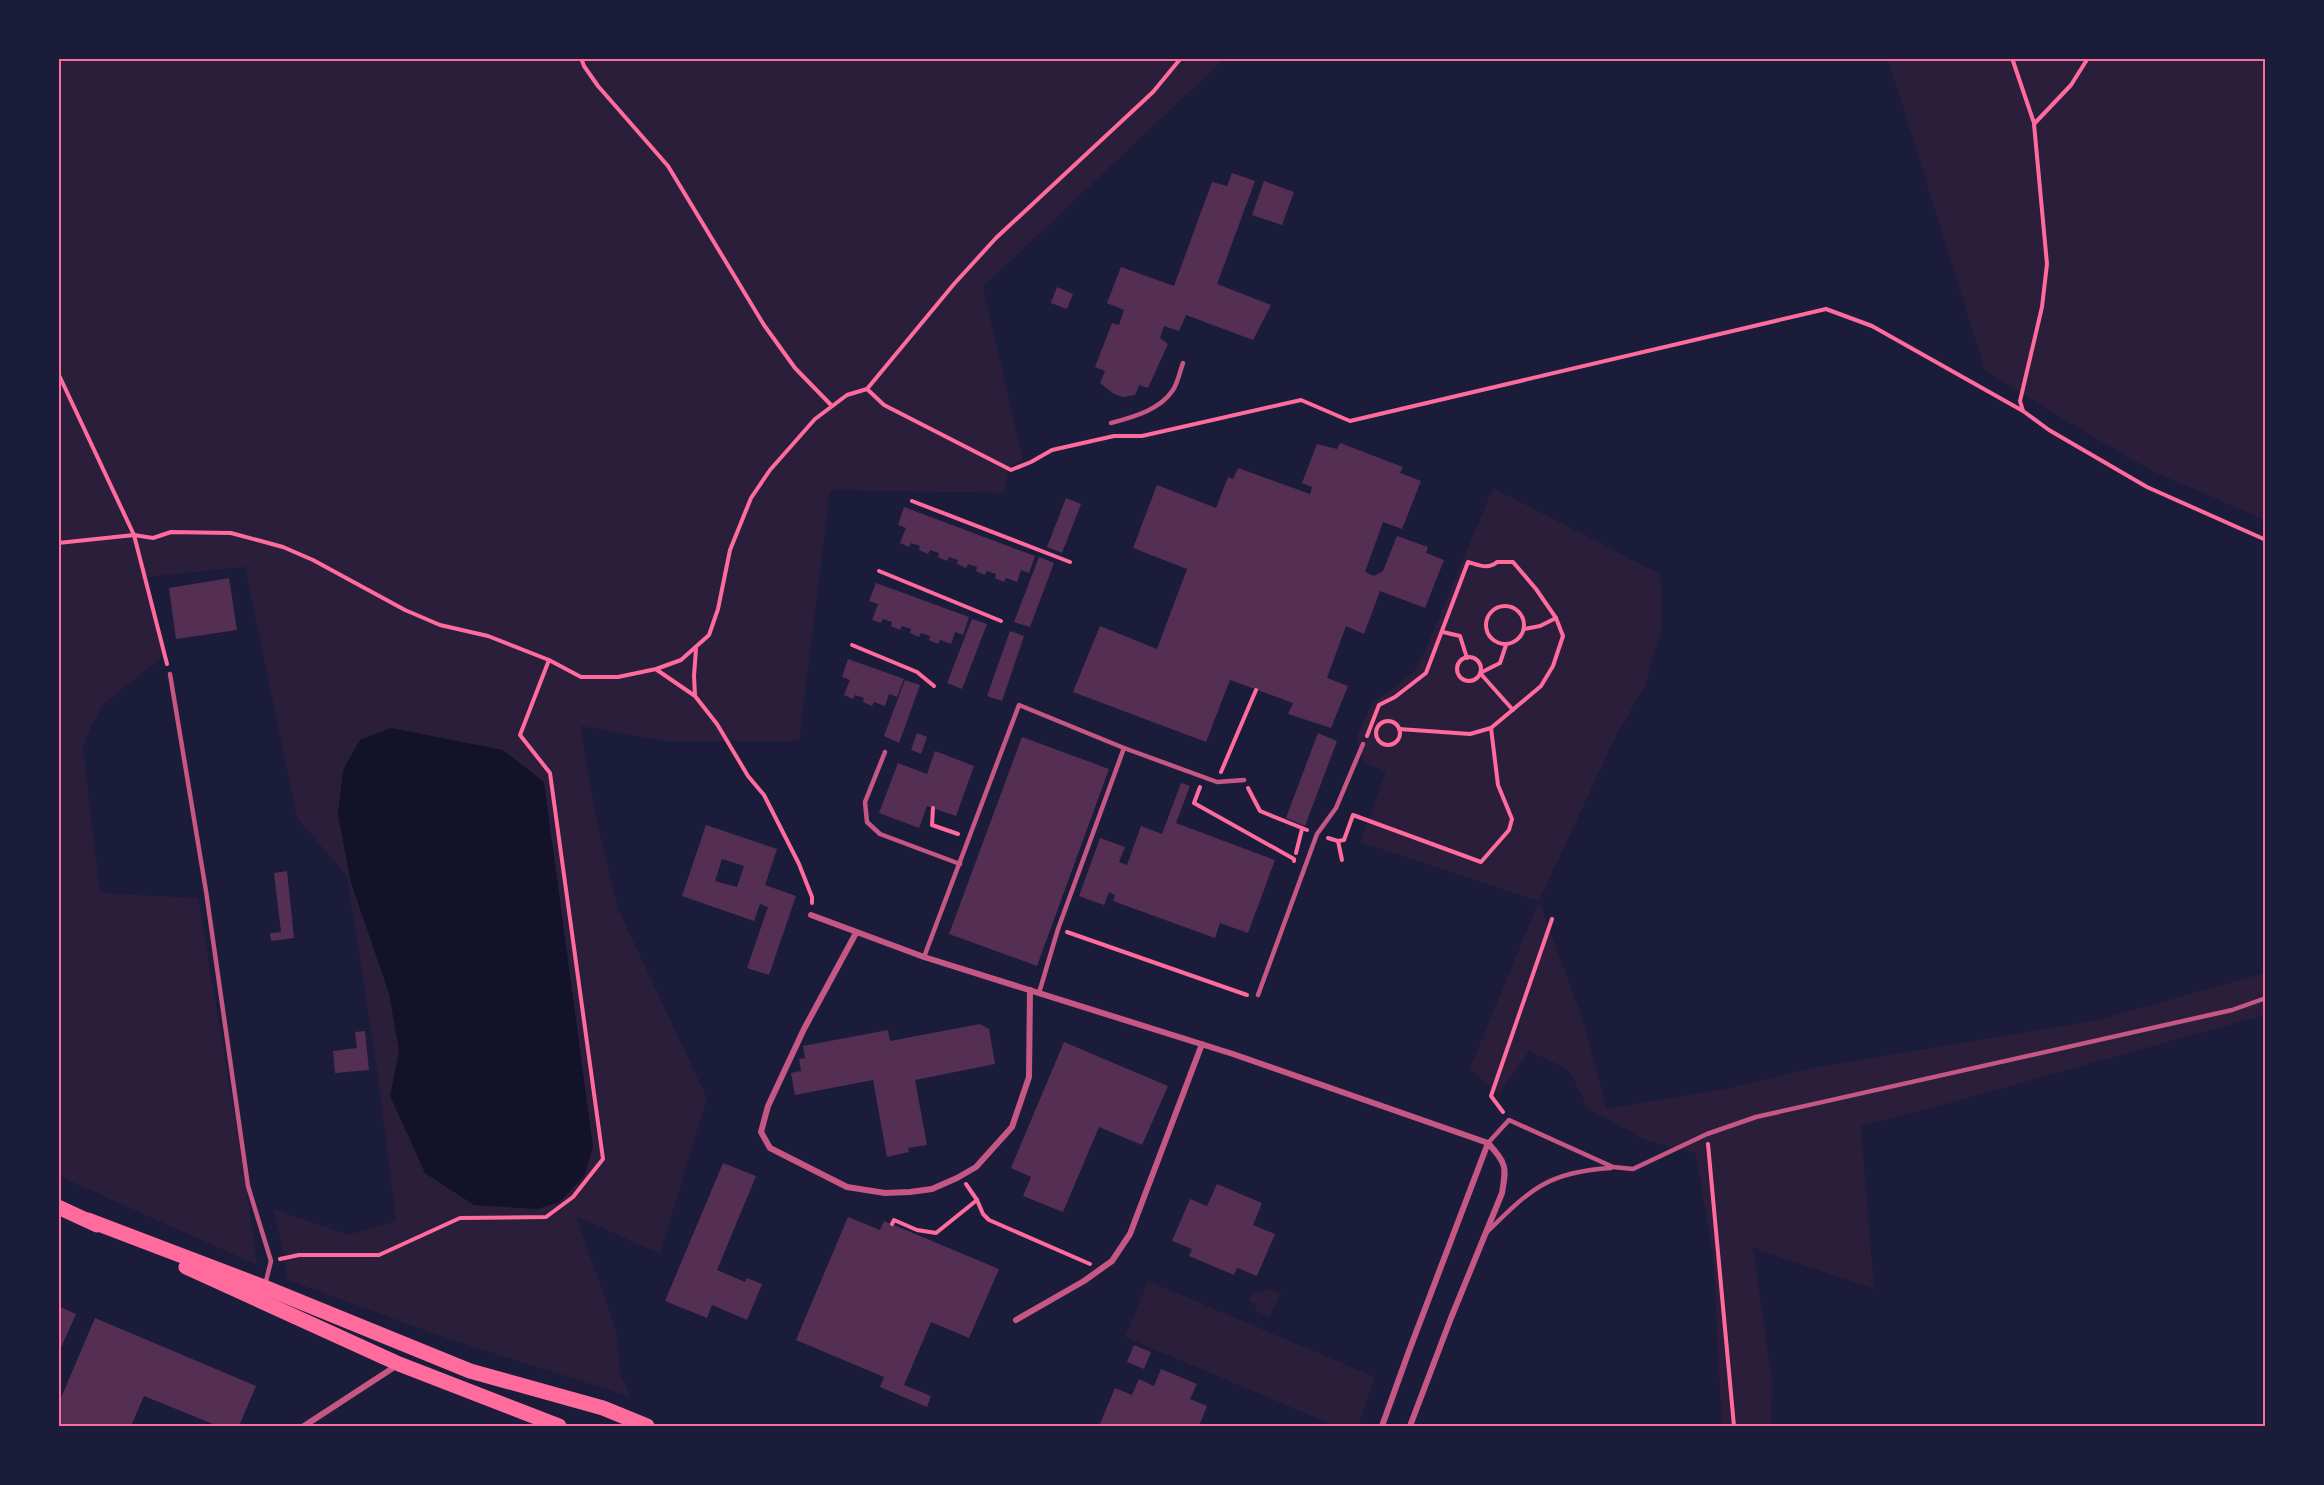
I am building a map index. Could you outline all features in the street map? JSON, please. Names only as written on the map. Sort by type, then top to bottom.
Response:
[{"type":"main road","points":[[58,1207],[261,1294],[470,1371],[603,1408],[647,1426]]},
{"type":"main road","points":[[261,1294],[399,1364],[559,1426]]},
{"type":"main road","points":[[399,1364],[411,1359],[443,1370],[470,1371]]},
{"type":"street","points":[[811,915],[924,957],[1202,1044],[1488,1143],[1504,1162],[1506,1174],[1502,1193],[1410,1426]]},
{"type":"street","points":[[856,933],[804,1029],[768,1106],[761,1132],[770,1148],[848,1187],[885,1193],[932,1189],[976,1167],[1012,1127],[1029,1077],[1030,990]]},
{"type":"street","points":[[1016,1320],[1084,1281],[1112,1261],[1130,1234],[1202,1044]]},
{"type":"street","points":[[1382,1426],[1488,1143]]},
{"type":"street","points":[[304,1426],[399,1364]]},
{"type":"lane","points":[[1111,423],[1134,416],[1159,404],[1173,390],[1183,363]]},
{"type":"lane","points":[[170,674],[206,891],[248,1186],[271,1261],[261,1294]]},
{"type":"lane","points":[[924,957],[1019,705],[1124,748],[1217,782],[1244,780]]},
{"type":"lane","points":[[1255,996],[1317,834],[1336,808],[1363,744]]},
{"type":"lane","points":[[1039,993],[1058,929],[1124,748]]},
{"type":"lane","points":[[885,752],[865,802],[867,822],[880,834],[960,864]]},
{"type":"lane","points":[[1487,1232],[1525,1195],[1556,1177],[1589,1169],[1633,1168],[1707,1134],[1756,1117],[2232,1010],[2265,998]]},
{"type":"lane","points":[[1488,1143],[1509,1120],[1614,1167]]},
{"type":"path","points":[[581,58],[598,86],[668,166],[764,325],[795,368],[832,406]]},
{"type":"path","points":[[58,543],[134,535],[153,538],[171,532],[231,533],[283,547],[313,560],[423,618],[440,625],[488,636],[549,660],[581,677],[618,677],[656,669],[681,660],[709,635],[718,609],[730,549],[751,498],[770,470],[815,419],[847,395],[867,389],[954,284],[996,238],[1153,92],[1181,58]]},
{"type":"path","points":[[2012,58],[2034,124],[2047,264],[2042,307],[2020,401],[2023,411]]},
{"type":"path","points":[[2034,124],[2071,85],[2088,58]]},
{"type":"path","points":[[867,389],[884,405],[1011,471],[1052,450],[1114,436],[1142,436],[1301,400],[1350,421],[1826,309],[1872,326],[2023,411],[2049,430],[2147,487],[2265,540]]},
{"type":"path","points":[[58,374],[134,535],[170,674]]},
{"type":"path","points":[[912,501],[1070,562]]},
{"type":"path","points":[[1363,744],[1379,705],[1395,697],[1426,673],[1467,562],[1484,567],[1491,567],[1497,562],[1513,562],[1556,618],[1563,636],[1554,666],[1541,686],[1491,728],[1470,734],[1399,729],[1394,723],[1385,721],[1378,725],[1375,733],[1378,741],[1386,746],[1394,744],[1400,737],[1399,729]]},
{"type":"path","points":[[879,571],[1001,621]]},
{"type":"path","points":[[1500,607],[1510,607],[1518,612],[1523,620],[1524,629],[1518,640],[1506,645],[1497,643],[1489,637],[1486,628],[1487,619],[1492,611],[1500,607]]},
{"type":"path","points":[[1524,629],[1540,626],[1556,618]]},
{"type":"path","points":[[1443,632],[1460,636],[1467,658]]},
{"type":"path","points":[[852,645],[917,672],[934,686]]},
{"type":"path","points":[[1506,645],[1500,663],[1480,673],[1476,679],[1468,682],[1460,678],[1457,672],[1457,666],[1461,660],[1467,658],[1477,661],[1480,673],[1513,710]]},
{"type":"path","points":[[695,696],[693,676],[696,648]]},
{"type":"path","points":[[271,1261],[299,1256],[379,1255],[460,1218],[546,1217],[573,1197],[603,1159],[550,772],[520,735],[549,660]]},
{"type":"path","points":[[656,669],[695,696],[717,724],[748,776],[764,795],[799,864],[812,897],[811,915]]},
{"type":"path","points":[[1217,782],[1256,690]]},
{"type":"path","points":[[1338,842],[1344,840],[1353,814],[1481,862],[1509,830],[1512,819],[1498,785],[1491,728]]},
{"type":"path","points":[[1204,777],[1194,803],[1294,859]]},
{"type":"path","points":[[1244,780],[1260,810]]},
{"type":"path","points":[[933,808],[932,825],[970,839]]},
{"type":"path","points":[[1291,870],[1302,829]]},
{"type":"path","points":[[1509,1120],[1491,1096],[1552,919]]},
{"type":"path","points":[[1058,929],[1255,996]]},
{"type":"path","points":[[1707,1134],[1734,1426]]},
{"type":"path","points":[[960,1176],[989,1220],[1101,1269]]},
{"type":"path","points":[[892,1224],[894,1220],[917,1230],[936,1233],[977,1200]]},
{"type":"shaded area","points":[[59,59],[1224,59],[983,287],[1023,460],[1009,467],[1004,493],[830,490],[799,741],[666,741],[580,726],[594,808],[618,909],[707,1098],[660,1254],[576,1216],[617,1333],[620,1373],[631,1397],[446,1338],[288,1280],[274,1209],[348,1235],[396,1221],[377,1069],[347,876],[297,818],[245,567],[146,577],[163,656],[103,705],[91,726],[83,748],[100,893],[198,898],[247,1190],[257,1265],[59,1176]]},
{"type":"shaded area","points":[[1888,59],[2265,59],[2265,520],[2152,471],[1985,370]]},
{"type":"shaded area","points":[[1493,488],[1658,573],[1662,585],[1662,629],[1645,685],[1614,740],[1539,901],[1360,842],[1386,772],[1363,762],[1357,737],[1372,703],[1413,673],[1422,658]]},
{"type":"shaded area","points":[[391,728],[503,750],[544,782],[593,1147],[584,1176],[560,1202],[537,1209],[474,1205],[425,1173],[390,1096],[399,1051],[389,993],[351,883],[338,815],[343,770],[360,740]]},
{"type":"shaded area","points":[[1539,901],[1582,1018],[1607,1109],[1729,1088],[1813,1068],[2097,1020],[2265,973],[2265,1015],[1861,1126],[1874,1289],[1753,1248],[1772,1381],[1771,1426],[1722,1426],[1713,1255],[1696,1154],[1644,1139],[1588,1109],[1569,1070],[1529,1051],[1499,1095],[1470,1068]]},
{"type":"shaded area","points":[[1148,1281],[1375,1377],[1358,1426],[1336,1426],[1125,1337]]},
{"type":"shaded area","points":[[1270,1289],[1281,1293],[1270,1317],[1255,1311],[1257,1305],[1249,1301],[1252,1293]]},
{"type":"building","points":[[1232,173],[1255,181],[1217,284],[1271,305],[1253,340],[1186,315],[1179,331],[1164,326],[1160,338],[1168,344],[1148,388],[1139,385],[1135,395],[1123,397],[1114,394],[1100,383],[1105,371],[1095,367],[1112,323],[1119,325],[1124,310],[1107,303],[1121,267],[1174,286],[1212,182],[1227,186]]},
{"type":"building","points":[[1264,181],[1294,192],[1282,225],[1252,215]]},
{"type":"building","points":[[1057,287],[1073,294],[1067,309],[1051,303]]},
{"type":"building","points":[[1340,443],[1403,467],[1400,473],[1421,481],[1402,529],[1383,522],[1365,572],[1374,576],[1383,571],[1397,536],[1428,547],[1426,553],[1444,560],[1425,608],[1380,591],[1364,634],[1346,626],[1327,678],[1348,686],[1331,728],[1288,714],[1293,703],[1230,680],[1206,742],[1073,692],[1100,626],[1157,649],[1187,569],[1133,548],[1157,485],[1216,508],[1228,477],[1233,479],[1238,468],[1310,494],[1312,487],[1302,483],[1317,444],[1337,449]]},
{"type":"building","points":[[1066,498],[1081,504],[1062,553],[1047,547]]},
{"type":"building","points":[[904,507],[1035,556],[1029,573],[1021,570],[1017,582],[1006,578],[1004,582],[995,578],[996,574],[987,571],[985,575],[976,571],[977,567],[968,564],[966,568],[957,564],[958,560],[949,557],[947,561],[938,557],[939,553],[930,550],[928,554],[919,550],[920,546],[911,543],[909,547],[900,543],[906,528],[898,525]]},
{"type":"building","points":[[1039,557],[1054,563],[1030,627],[1014,622]]},
{"type":"building","points":[[229,578],[237,630],[176,639],[169,588]]},
{"type":"building","points":[[876,583],[969,617],[963,635],[955,632],[951,644],[940,640],[938,644],[929,640],[930,636],[921,633],[919,637],[910,633],[911,629],[902,626],[900,630],[891,626],[892,622],[883,619],[881,623],[872,620],[878,604],[869,601]]},
{"type":"building","points":[[972,619],[987,624],[962,689],[947,683]]},
{"type":"building","points":[[1010,631],[1024,636],[1002,701],[987,696]]},
{"type":"building","points":[[848,659],[904,679],[897,697],[889,694],[885,706],[874,702],[872,706],[863,702],[864,698],[855,695],[853,699],[844,695],[850,680],[842,677]]},
{"type":"building","points":[[905,680],[920,685],[899,743],[884,736]]},
{"type":"building","points":[[917,733],[927,737],[921,754],[911,750]]},
{"type":"building","points":[[1318,733],[1337,741],[1305,826],[1286,818]]},
{"type":"building","points":[[1022,737],[1109,769],[1037,966],[949,934]]},
{"type":"building","points":[[935,751],[974,766],[956,816],[927,806],[919,828],[879,813],[898,763],[927,774]]},
{"type":"building","points":[[1181,783],[1190,786],[1176,823],[1275,860],[1248,933],[1220,923],[1215,938],[1113,901],[1115,895],[1109,892],[1104,905],[1079,896],[1100,838],[1125,847],[1119,862],[1127,865],[1141,826],[1162,834]]},
{"type":"building","points":[[706,825],[777,849],[765,885],[796,896],[769,975],[747,968],[768,907],[760,904],[754,921],[682,896]],"holes":[[[722,859],[744,866],[737,887],[715,881]]]},
{"type":"building","points":[[287,871],[294,938],[271,941],[270,933],[281,932],[274,873]]},
{"type":"building","points":[[980,1024],[989,1029],[995,1064],[915,1080],[927,1145],[908,1148],[909,1152],[887,1157],[873,1080],[795,1095],[791,1073],[801,1071],[799,1059],[805,1058],[803,1046],[888,1030],[890,1041]]},
{"type":"building","points":[[365,1031],[369,1070],[335,1073],[333,1051],[357,1048],[355,1032]]},
{"type":"building","points":[[1064,1042],[1168,1086],[1142,1145],[1099,1127],[1063,1212],[1023,1196],[1031,1177],[1011,1168]]},
{"type":"building","points":[[723,1163],[756,1176],[717,1270],[745,1282],[747,1278],[762,1284],[747,1320],[712,1305],[707,1318],[665,1301]]},
{"type":"building","points":[[1217,1184],[1262,1203],[1253,1225],[1275,1234],[1257,1276],[1237,1268],[1234,1275],[1189,1256],[1192,1249],[1172,1241],[1190,1199],[1207,1206]]},
{"type":"building","points":[[848,1217],[880,1230],[884,1221],[999,1269],[969,1338],[931,1322],[904,1385],[931,1396],[927,1407],[880,1387],[884,1377],[796,1340]]},
{"type":"building","points":[[58,1306],[76,1314],[58,1354]]},
{"type":"building","points":[[95,1318],[256,1386],[239,1426],[218,1426],[144,1396],[131,1426],[58,1426],[58,1405]]},
{"type":"building","points":[[1134,1345],[1151,1352],[1144,1369],[1127,1362]]},
{"type":"building","points":[[1161,1369],[1197,1384],[1190,1399],[1207,1406],[1199,1426],[1105,1426],[1100,1424],[1115,1388],[1132,1395],[1139,1379],[1154,1386]]}]
